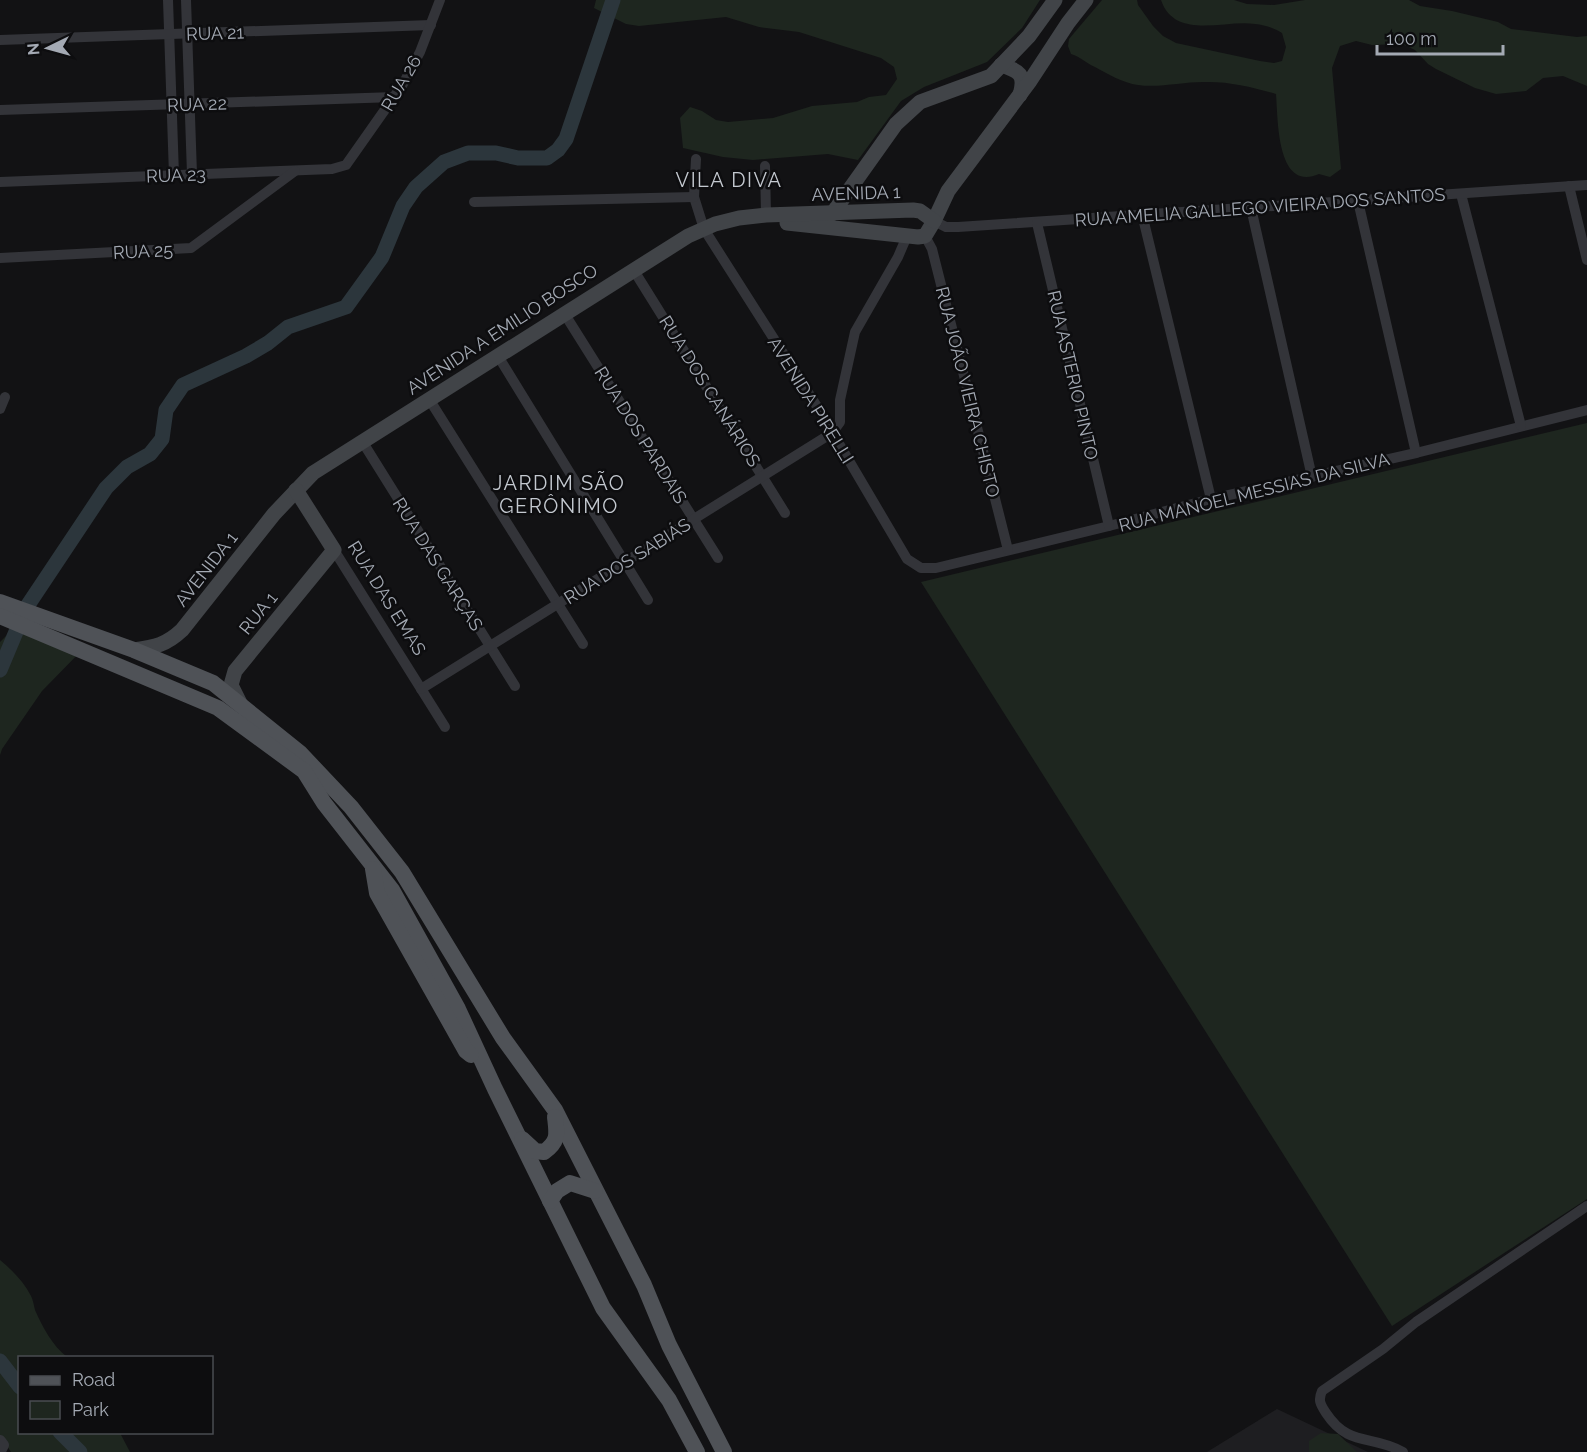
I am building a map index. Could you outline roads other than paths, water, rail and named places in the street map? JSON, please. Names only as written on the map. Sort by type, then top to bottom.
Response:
[{"type":"main road","points":[[832,214],[896,124],[920,102],[991,76],[1029,36],[1055,0]]},
{"type":"main road","points":[[739,218],[925,236],[948,191],[1020,95],[1086,0]]},
{"type":"main road","points":[[1001,65],[1020,73],[1023,83],[1020,95]]},
{"type":"main road","points":[[907,236],[914,220],[913,210]]},
{"type":"main road","name":"AVENIDA 1","points":[[739,218],[913,210],[920,211],[934,221]]},
{"type":"main road","name":"AVENIDA A EMILIO BOSCO","points":[[296,490],[313,472],[633,269],[688,236],[739,218]]},
{"type":"main road","name":"AVENIDA 1","points":[[134,650],[171,641],[296,490]]},
{"type":"main road","name":"RUA DAS EMAS","points":[[296,490],[334,550]]},
{"type":"main road","name":"RUA 1","points":[[241,706],[231,685],[235,671],[334,550]]},
{"type":"main road","points":[[5,610],[42,624],[218,708],[304,771],[324,803],[392,890],[458,1009],[603,1308],[669,1400],[697,1452]]},
{"type":"main road","points":[[42,624],[134,650],[213,683],[300,753],[351,807],[402,872],[503,1038],[555,1110],[644,1285],[669,1345],[724,1452]]},
{"type":"main road","points":[[519,1136],[535,1151],[544,1152],[553,1146],[557,1134],[555,1110]]},
{"type":"main road","points":[[550,1201],[557,1191],[570,1183],[595,1191]]},
{"type":"street","points":[[168,0],[174,175]]},
{"type":"street","points":[[186,0],[192,174]]},
{"type":"street","name":"RUA 26","points":[[350,161],[395,97],[420,52],[440,0]]},
{"type":"street","name":"RUA 21","points":[[0,40],[431,25]]},
{"type":"street","name":"RUA 22","points":[[0,111],[395,97]]},
{"type":"street","points":[[474,202],[694,197],[696,159]]},
{"type":"street","name":"RUA 23","points":[[0,182],[340,168],[350,161]]},
{"type":"street","points":[[765,166],[766,215]]},
{"type":"street","name":"RUA 25","points":[[0,258],[191,248],[296,170]]},
{"type":"street","name":"RUA AMELIA GALLEGO VIEIRA DOS SANTOS","points":[[934,221],[946,227],[1037,223],[1587,185]]},
{"type":"street","points":[[1569,186],[1587,260]]},
{"type":"street","points":[[1461,194],[1521,426]]},
{"type":"street","name":"AVENIDA PIRELLI","points":[[694,197],[704,229],[818,408],[907,559],[921,568]]},
{"type":"street","points":[[1358,201],[1416,453]]},
{"type":"street","points":[[1251,208],[1312,477]]},
{"type":"street","points":[[1142,214],[1211,500]]},
{"type":"street","name":"RUA ASTERIO PINTO","points":[[1037,223],[1109,526]]},
{"type":"street","points":[[832,433],[840,422],[840,400],[855,332],[898,257],[907,236]]},
{"type":"street","name":"RUA JOÃO VIEIRA CHISTO","points":[[925,236],[932,249],[1008,550]]},
{"type":"street","name":"RUA DOS CANÁRIOS","points":[[633,269],[785,513]]},
{"type":"street","name":"RUA DOS PARDAIS","points":[[564,313],[718,558]]},
{"type":"street","points":[[498,356],[648,600]]},
{"type":"street","points":[[0,409],[5,397]]},
{"type":"street","points":[[429,399],[584,644]]},
{"type":"street","points":[[818,408],[827,411],[833,409],[840,400]]},
{"type":"street","name":"RUA MANOEL MESSIAS DA SILVA","points":[[921,568],[931,569],[1587,410]]},
{"type":"street","name":"RUA DOS SABIÁS","points":[[421,689],[832,433]]},
{"type":"street","name":"RUA DAS GARÇAS","points":[[362,441],[515,686]]},
{"type":"street","name":"RUA DAS EMAS","points":[[334,550],[445,727]]},
{"type":"street","points":[[1403,1452],[1384,1443],[1355,1438],[1340,1429],[1331,1421],[1320,1404],[1322,1391],[1383,1349],[1416,1322],[1587,1206]]},
{"type":"waterway","points":[[0,670],[26,608],[106,488],[127,467],[150,454],[162,439],[166,410],[183,385],[246,356],[268,343],[288,327],[346,307],[382,257],[403,206],[416,187],[444,162],[468,153],[496,153],[518,158],[547,158],[558,150],[566,139],[613,0]]},
{"type":"waterway","points":[[0,1361],[18,1384]]},
{"type":"waterway","points":[[62,1434],[80,1452]]},
{"type":"district","name":"VILA DIVA","points":[[729,180]]},
{"type":"district","name":"JARDIM SÃO GERÔNIMO","points":[[559,494]]}]
